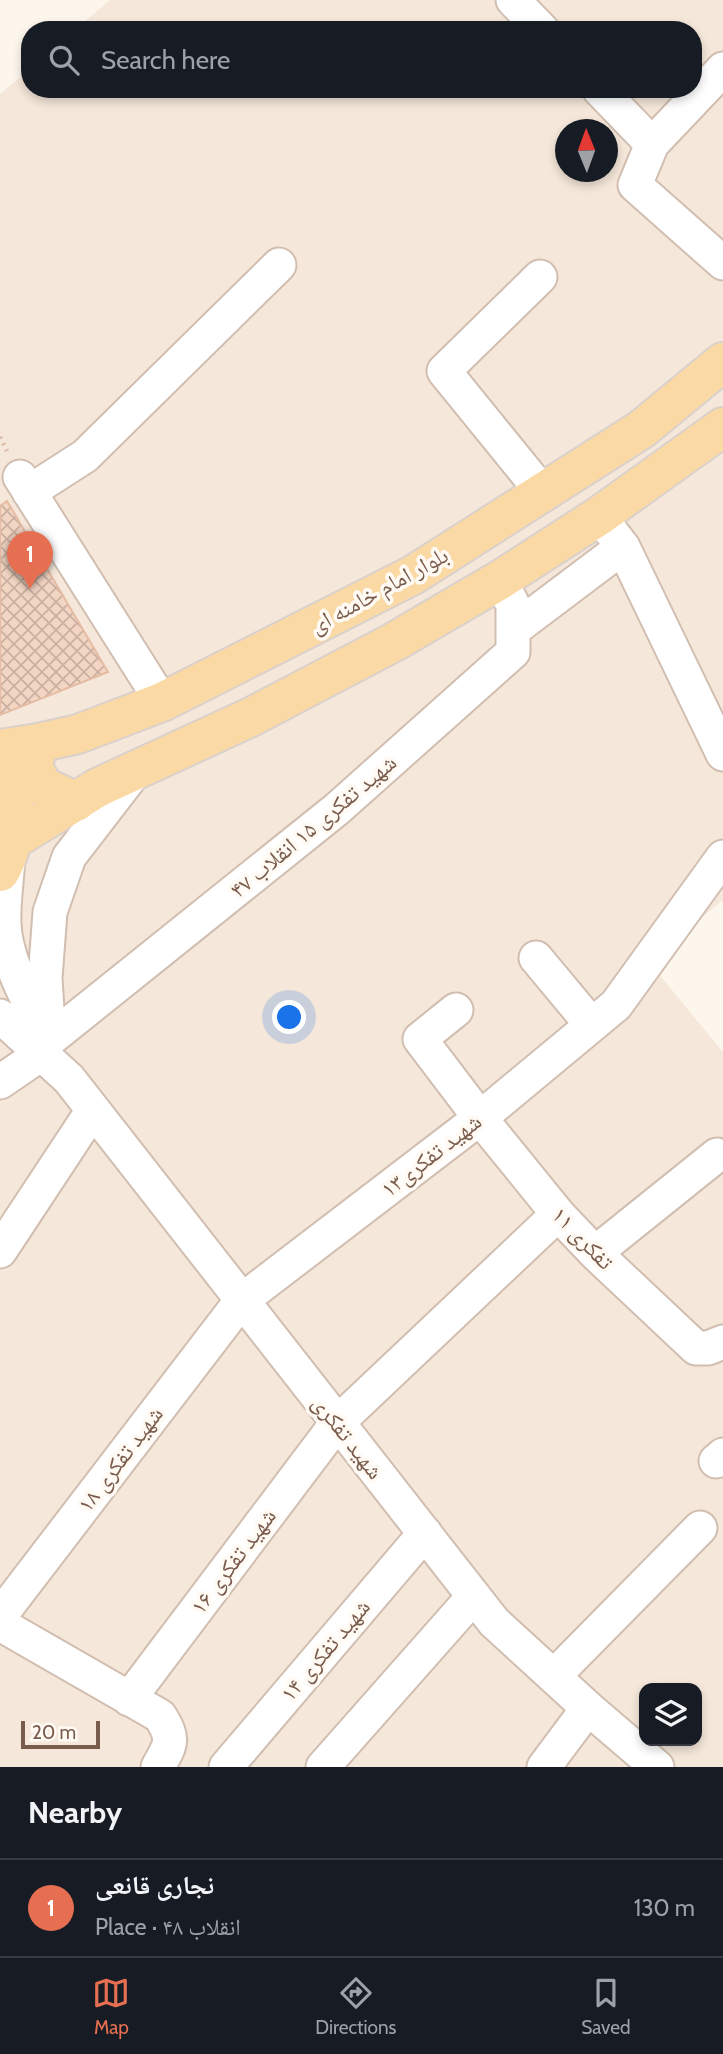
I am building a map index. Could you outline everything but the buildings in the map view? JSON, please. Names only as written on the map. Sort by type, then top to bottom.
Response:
[{"type":"main road","name":"بلوار امام خامنه ای","points":[[0,748],[78,734],[162,702],[413,575],[642,429],[723,362]]},
{"type":"main road","points":[[7,857],[97,788],[263,710],[394,642],[500,580],[599,516],[723,428]]},
{"type":"main road","points":[[38,743],[33,767],[43,786],[76,802]]},
{"type":"main road","points":[[0,759],[6,769],[15,804],[7,857]]},
{"type":"street","points":[[513,0],[533,21]]},
{"type":"street","points":[[702,91],[723,69]]},
{"type":"street","points":[[608,98],[652,144]]},
{"type":"street","points":[[696,98],[652,144],[635,185],[723,263]]},
{"type":"street","points":[[162,702],[25,484],[85,456],[279,265]]},
{"type":"street","points":[[540,277],[444,371],[543,492]]},
{"type":"street","points":[[599,516],[623,547],[723,754]]},
{"type":"street","points":[[513,630],[623,547]]},
{"type":"street","name":"شهید تفکری ۱۵ انقلاب ۴۷","points":[[0,1082],[337,809],[513,652],[513,605],[500,580]]},
{"type":"street","points":[[45,1047],[45,978],[50,912],[69,857],[136,770]]},
{"type":"street","points":[[7,857],[4,925],[12,962],[45,1047]]},
{"type":"street","name":"شهید تفکری۱۳","points":[[241,1301],[480,1118],[604,1014],[723,857]]},
{"type":"street","points":[[536,958],[604,1014]]},
{"type":"street","name":"تفکری ۱۱","points":[[456,1010],[420,1039],[558,1214],[595,1252],[710,1345]]},
{"type":"street","name":"شهید تفکری","points":[[0,1016],[45,1047],[494,1622],[657,1767]]},
{"type":"street","points":[[0,1251],[93,1111]]},
{"type":"street","points":[[595,1252],[717,1155]]},
{"type":"street","name":"شهید تفکری ۱۶","points":[[128,1699],[337,1423],[558,1214]]},
{"type":"street","name":"شهید تفکری ۱۸","points":[[0,1616],[241,1301]]},
{"type":"street","points":[[554,1676],[700,1528]]},
{"type":"street","name":"شهید تفکری ۱۴","points":[[226,1767],[425,1533]]},
{"type":"street","points":[[323,1767],[474,1596]]},
{"type":"street","points":[[0,1624],[160,1716],[168,1729],[170,1746],[158,1767]]},
{"type":"street","points":[[544,1767],[588,1708]]},
{"type":"shaded area","points":[[110,0],[723,0],[723,900],[648,961],[723,1052],[723,1767],[0,1767],[0,94],[21,76],[21,98],[702,98],[702,21],[86,21]]},
{"type":"place","name":"نجاری قانعی","points":[[30,589]]}]
